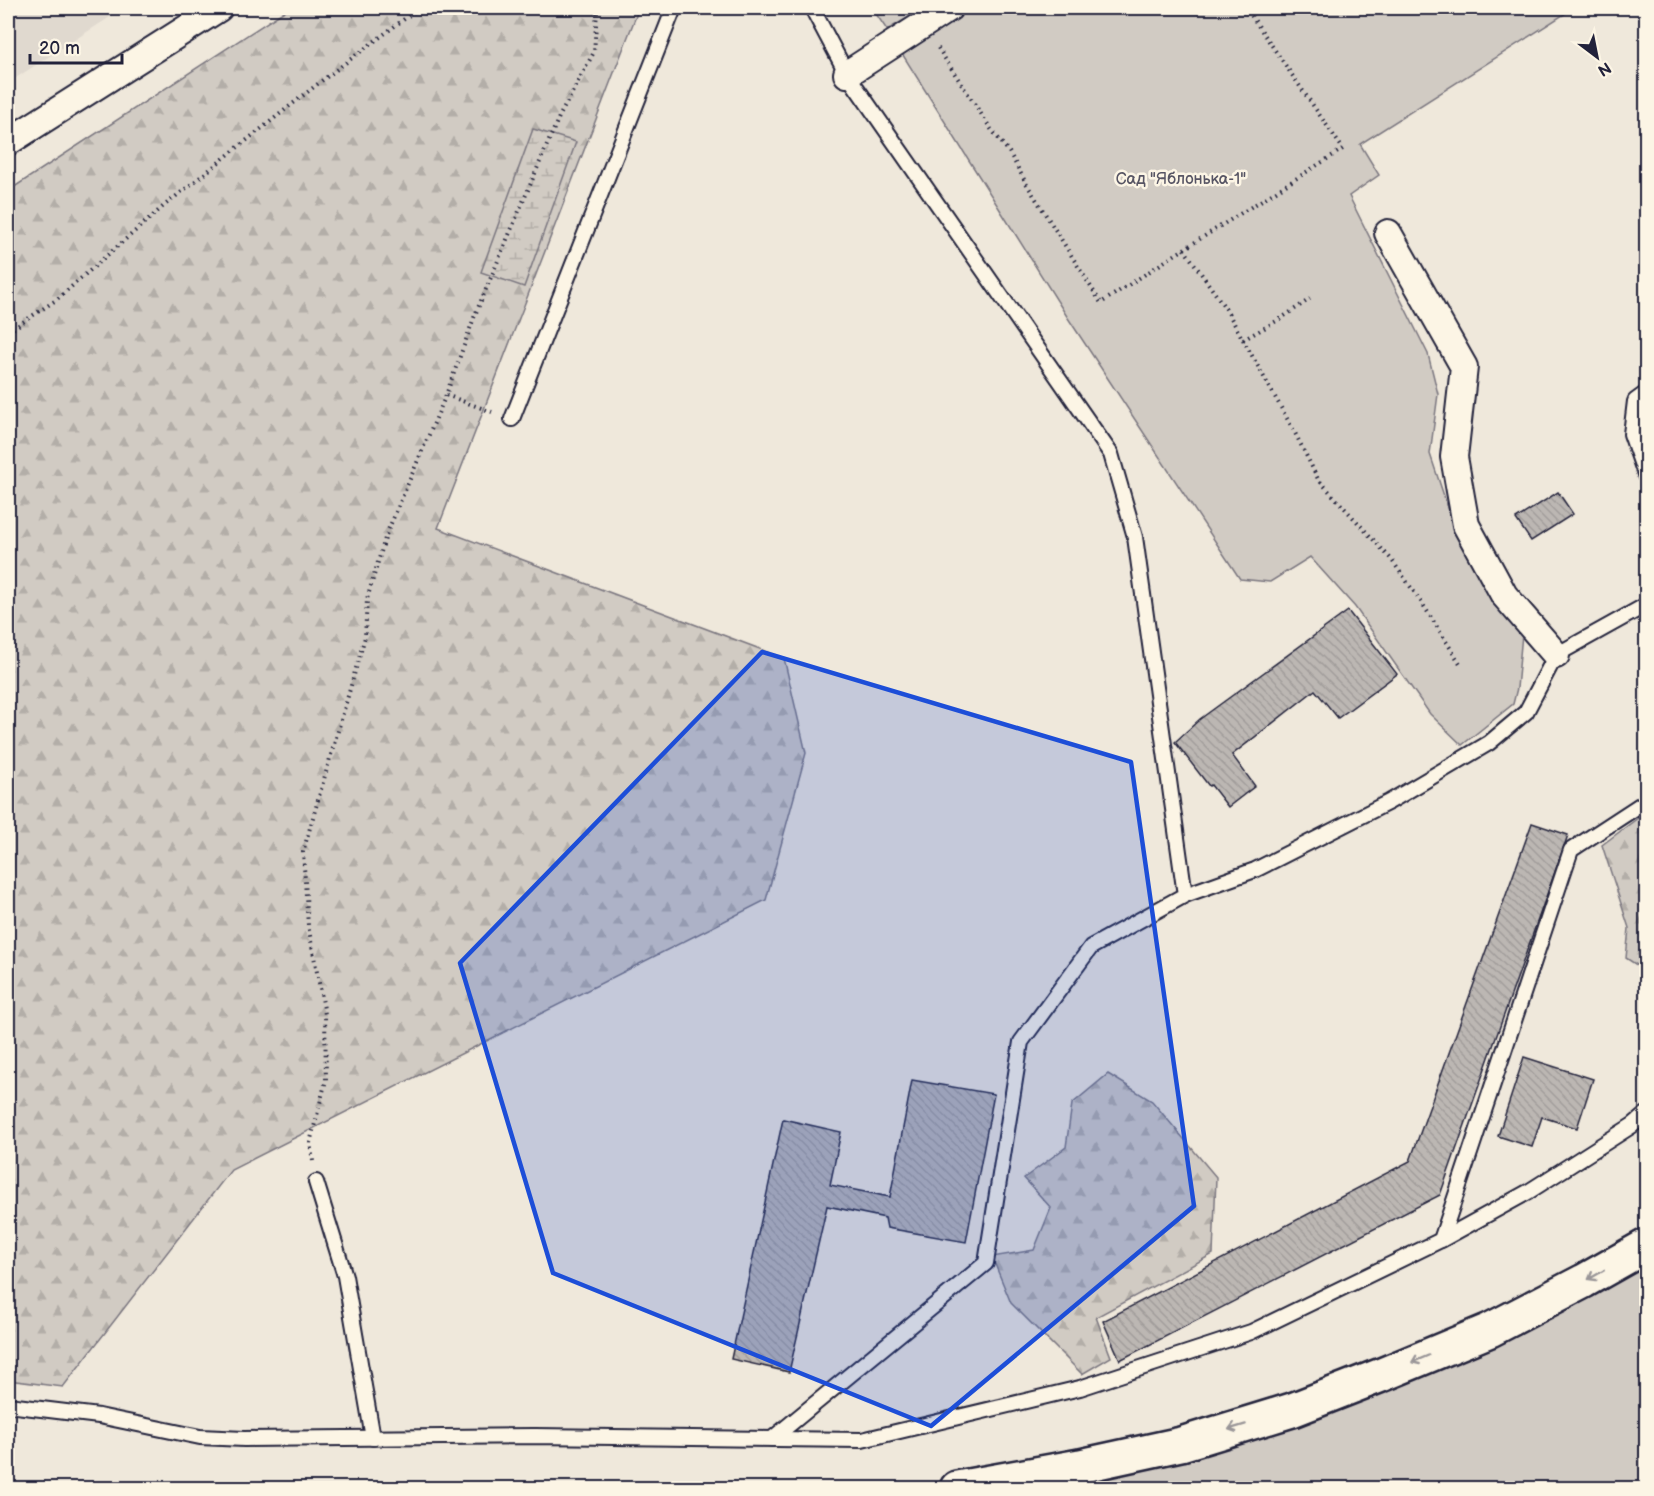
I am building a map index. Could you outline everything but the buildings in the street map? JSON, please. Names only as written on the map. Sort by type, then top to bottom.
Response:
[{"type":"main road","points":[[957,1488],[1080,1466],[1181,1444],[1292,1410],[1490,1330],[1647,1246]]},
{"type":"street","points":[[8,142],[219,8]]},
{"type":"street","points":[[847,74],[949,8]]},
{"type":"street","points":[[1388,233],[1464,367],[1454,457],[1466,525],[1504,595],[1556,656]]},
{"type":"lane","points":[[512,419],[674,8]]},
{"type":"lane","points":[[812,8],[847,74],[1111,454],[1135,537],[1185,895]]},
{"type":"lane","points":[[1647,393],[1635,401],[1631,435],[1647,477]]},
{"type":"lane","points":[[772,1439],[986,1263],[1021,1042],[1091,947],[1185,895],[1254,870],[1389,802],[1489,743],[1526,712],[1556,656],[1647,605]]},
{"type":"lane","points":[[1441,1240],[1571,849],[1647,801]]},
{"type":"lane","points":[[8,1405],[99,1416],[200,1437],[244,1439],[535,1436],[862,1440],[1080,1388],[1251,1332],[1441,1240],[1528,1192],[1647,1114]]},
{"type":"lane","points":[[316,1182],[345,1276],[373,1438]]},
{"type":"path","points":[[8,332],[56,300],[165,205],[315,86],[419,8]]},
{"type":"path","points":[[316,1182],[310,1143],[326,1080],[325,1014],[308,925],[303,852],[365,637],[367,599],[386,535],[446,396],[475,315],[554,128],[594,52],[597,12],[592,8]]},
{"type":"path","points":[[923,24],[991,129],[1009,152],[1101,303],[1343,149],[1246,8]]},
{"type":"path","points":[[1184,249],[1226,309],[1318,479],[1392,559],[1461,665]]},
{"type":"path","points":[[1243,340],[1310,299]]},
{"type":"path","points":[[446,396],[512,419]]},
{"type":"highlighted area","points":[[762,652],[1131,762],[1194,1206],[931,1426],[553,1273],[460,963]]},
{"type":"shaded area","points":[[8,8],[124,8],[8,83]]},
{"type":"green space","points":[[289,8],[639,8],[438,528],[784,658],[806,753],[766,900],[231,1170],[63,1387],[8,1380],[8,191]]},
{"type":"green space","name":"Сад \"Яблонька-1\"","points":[[872,8],[1574,8],[1360,144],[1379,175],[1349,196],[1428,354],[1438,394],[1430,454],[1455,529],[1522,634],[1517,688],[1513,704],[1462,745],[1430,714],[1355,607],[1310,557],[1270,582],[1240,579],[1068,318],[901,52],[923,39],[909,17],[887,30]]},
{"type":"green space","points":[[533,129],[576,142],[524,287],[481,272]]},
{"type":"green space","points":[[1646,812],[1646,971],[1626,958],[1629,928],[1602,845]]},
{"type":"green space","points":[[1108,1074],[1152,1101],[1216,1177],[1213,1254],[1096,1317],[1111,1357],[1082,1374],[1011,1303],[992,1257],[1034,1250],[1051,1208],[1024,1178],[1066,1147],[1072,1104]]},
{"type":"green space","points":[[1646,1260],[1646,1488],[980,1488],[1187,1450]]}]
